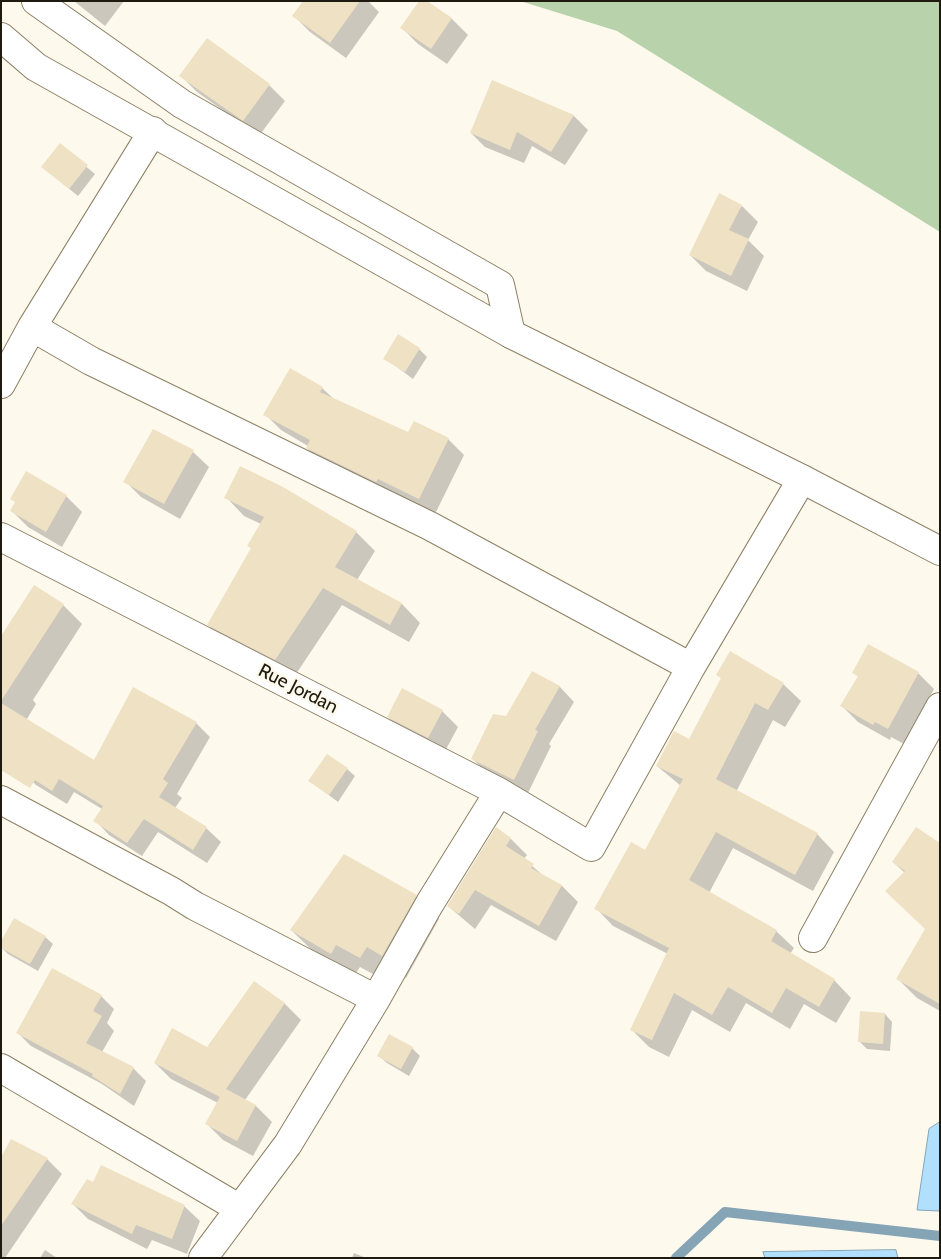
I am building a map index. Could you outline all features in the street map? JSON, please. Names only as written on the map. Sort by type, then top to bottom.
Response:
[{"type":"street","points":[[36,1],[182,104],[500,285],[511,334]]},
{"type":"street","points":[[1,37],[36,66],[511,334],[802,479],[940,551]]},
{"type":"street","points":[[1,384],[32,327],[153,131]]},
{"type":"street","points":[[32,327],[91,361],[430,526],[691,666],[802,479]]},
{"type":"street","name":"Rue Jordan","points":[[1,537],[499,792],[592,847],[691,666]]},
{"type":"street","points":[[813,938],[940,708]]},
{"type":"street","points":[[203,1258],[288,1144],[376,999],[430,903],[499,792]]},
{"type":"street","points":[[1,800],[171,891],[195,906],[376,999]]},
{"type":"street","points":[[1,1068],[240,1209]]},
{"type":"green space","points":[[520,1],[940,1],[940,232],[617,31]]},
{"type":"water","points":[[940,1122],[940,1211],[917,1210],[929,1129]]},
{"type":"water","points":[[896,1250],[898,1258],[765,1258],[763,1252]]},
{"type":"building","points":[[303,1],[360,1],[330,43],[292,16]]},
{"type":"building","points":[[419,1],[427,1],[452,18],[431,49],[400,28]]},
{"type":"building","points":[[207,38],[270,84],[243,121],[179,76]]},
{"type":"building","points":[[492,80],[574,115],[551,152],[517,132],[510,150],[470,133]]},
{"type":"building","points":[[60,143],[88,165],[69,189],[41,167]]},
{"type":"building","points":[[719,193],[742,205],[729,230],[749,239],[731,276],[689,255]]},
{"type":"building","points":[[398,334],[420,348],[405,372],[383,359]]},
{"type":"building","points":[[290,368],[323,387],[320,392],[408,432],[414,421],[449,438],[419,499],[378,479],[376,482],[306,448],[310,440],[263,415]]},
{"type":"building","points":[[153,429],[194,450],[164,504],[123,482]]},
{"type":"building","points":[[240,466],[283,487],[357,531],[335,567],[402,603],[390,625],[323,588],[275,660],[207,625],[251,548],[247,546],[264,517],[224,498]]},
{"type":"building","points":[[26,471],[67,495],[46,532],[10,511],[15,502],[10,499]]},
{"type":"building","points":[[34,585],[64,604],[1,701],[1,636]]},
{"type":"building","points":[[868,644],[919,672],[888,729],[875,722],[873,725],[840,706],[858,676],[852,673]]},
{"type":"building","points":[[730,651],[784,683],[768,710],[755,703],[716,779],[818,833],[795,875],[716,832],[689,880],[777,930],[771,941],[835,979],[819,1007],[786,988],[772,1013],[728,987],[712,1015],[674,993],[652,1040],[630,1030],[669,948],[594,909],[631,842],[645,850],[683,779],[656,766],[674,731],[689,739],[721,678],[716,675]]},
{"type":"building","points":[[532,671],[560,686],[535,730],[538,731],[514,780],[471,759],[493,714],[506,716]]},
{"type":"building","points":[[133,687],[197,722],[163,779],[168,783],[159,797],[207,827],[193,850],[144,819],[127,843],[93,821],[103,806],[59,779],[52,791],[35,780],[30,788],[1,770],[1,703],[94,760]]},
{"type":"building","points":[[402,688],[443,710],[428,738],[387,717]]},
{"type":"building","points":[[327,754],[348,768],[329,795],[308,781]]},
{"type":"building","points":[[496,827],[511,838],[506,846],[534,864],[531,868],[562,885],[539,926],[475,890],[459,914],[447,906]]},
{"type":"building","points":[[916,827],[940,843],[940,1004],[896,979],[925,929],[885,891],[905,871],[892,862]]},
{"type":"building","points":[[344,854],[417,895],[382,956],[367,947],[360,958],[336,945],[331,954],[290,930]]},
{"type":"building","points":[[14,918],[46,936],[30,964],[1,948],[1,941]]},
{"type":"building","points":[[52,968],[102,995],[93,1011],[102,1016],[86,1043],[134,1067],[120,1094],[92,1076],[93,1074],[16,1033]]},
{"type":"building","points":[[254,981],[285,1003],[226,1089],[256,1105],[237,1141],[205,1124],[220,1097],[154,1063],[172,1028],[207,1047]]},
{"type":"building","points":[[860,1011],[885,1013],[883,1044],[858,1042]]},
{"type":"building","points":[[389,1034],[413,1047],[401,1069],[377,1056]]},
{"type":"building","points":[[11,1139],[48,1158],[1,1226],[1,1157]]},
{"type":"building","points":[[101,1165],[185,1205],[172,1239],[136,1225],[132,1234],[71,1204],[87,1179],[93,1182]]},
{"type":"waterway","points":[[676,1258],[725,1212],[940,1236]]}]
